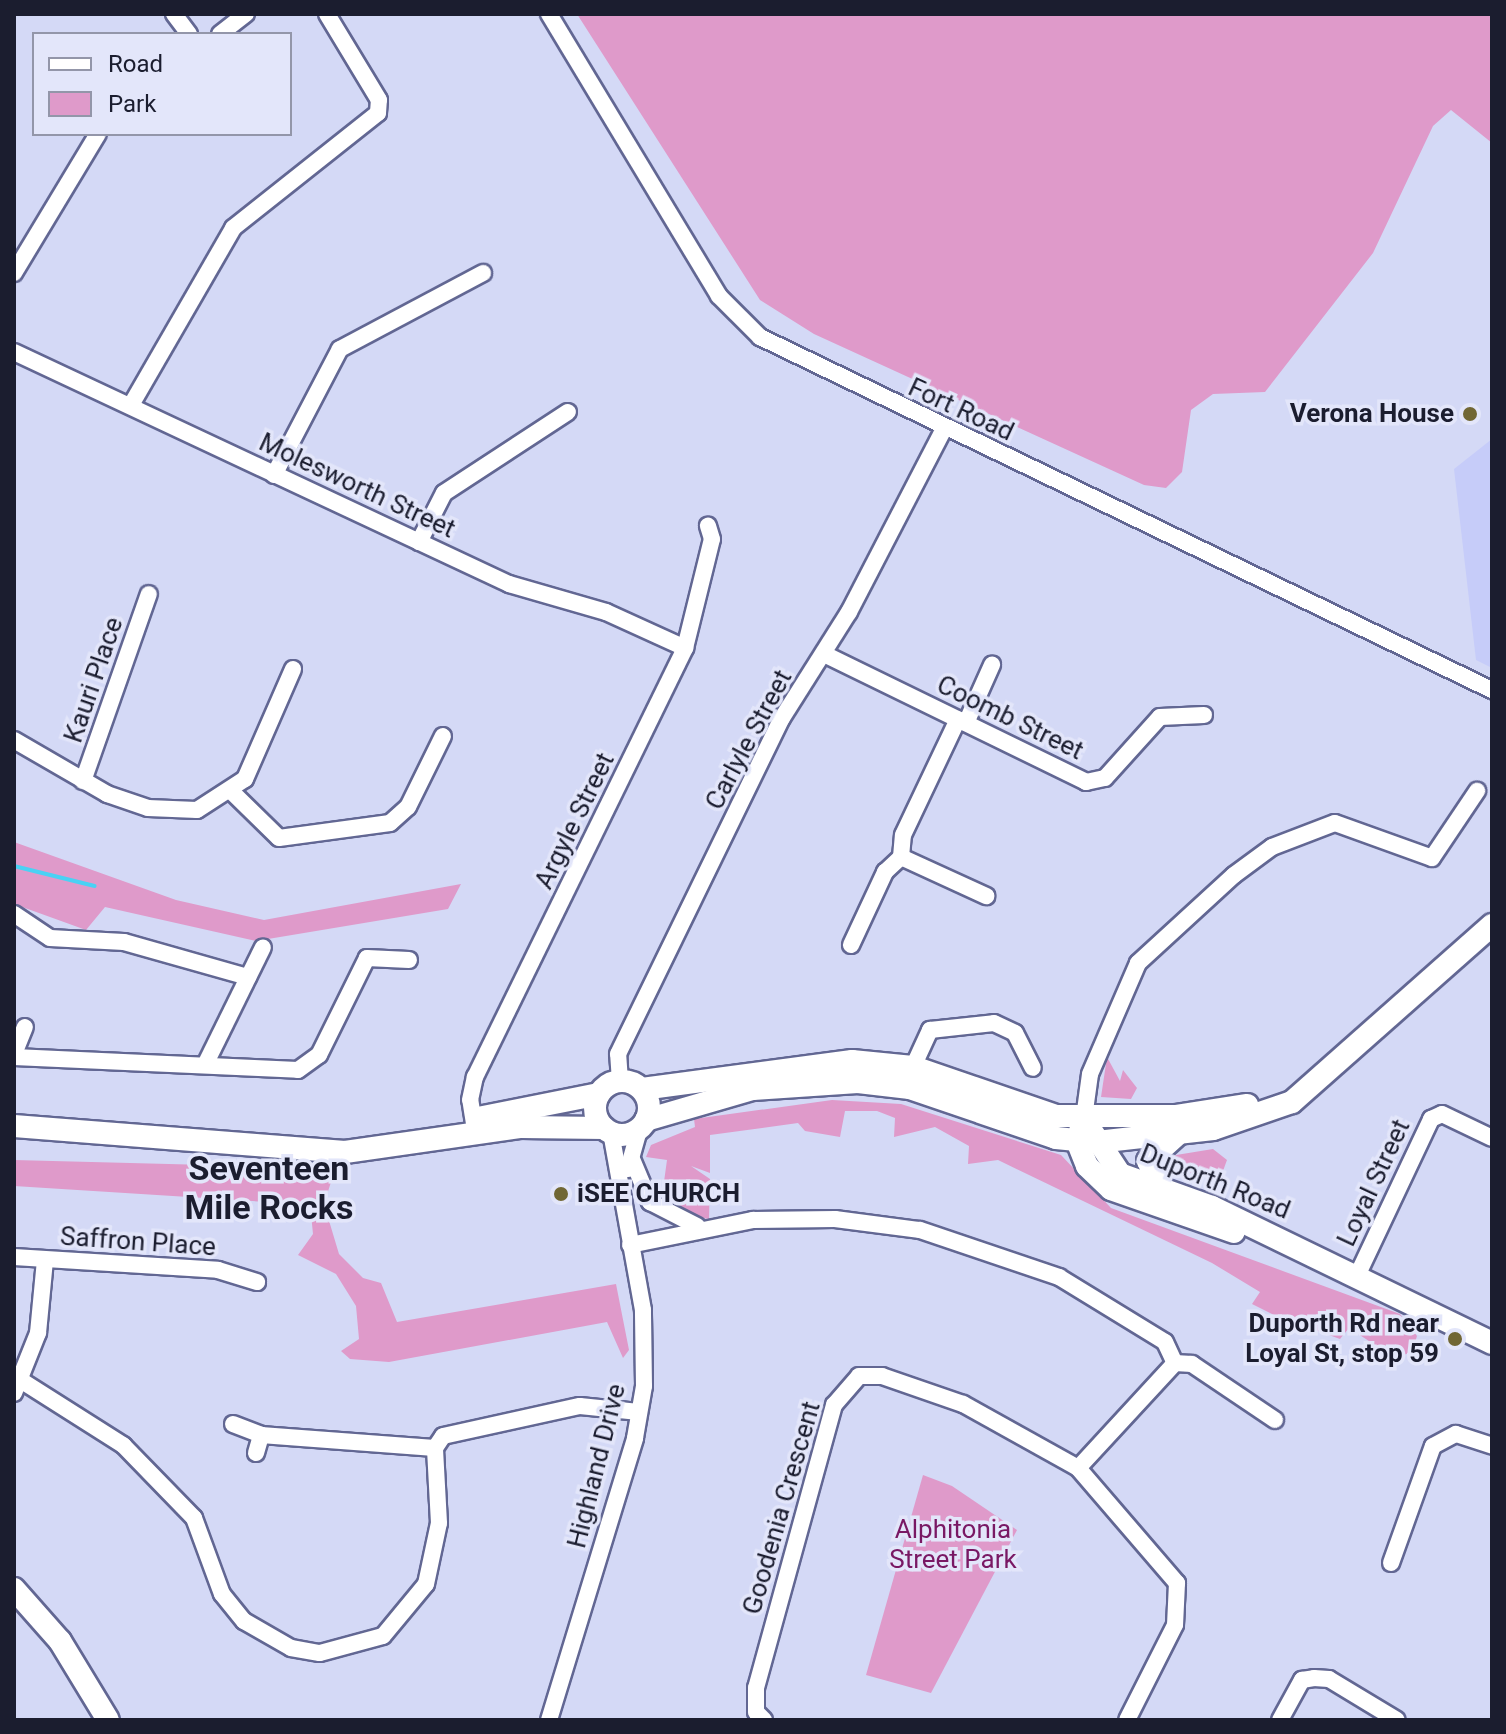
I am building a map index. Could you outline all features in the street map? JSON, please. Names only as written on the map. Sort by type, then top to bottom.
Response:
[{"type":"main road","points":[[474,1126],[607,1130],[643,1125],[753,1089],[874,1082],[1087,1141],[1176,1135],[1266,1114],[1292,1102],[1305,1086],[1492,925]]},
{"type":"main road","points":[[15,1127],[303,1145],[474,1126],[599,1094],[620,1081],[642,1089],[805,1063],[913,1067],[1019,1107],[1084,1118],[1215,1113],[1305,1086]]},
{"type":"main road","points":[[642,1089],[643,1125]]},
{"type":"main road","points":[[599,1094],[596,1112],[607,1130]]},
{"type":"main road","points":[[1084,1118],[1087,1141]]},
{"type":"main road","points":[[1162,1191],[1148,1161],[1176,1135]]},
{"type":"main road","name":"Duporth Road","points":[[1087,1141],[1120,1174],[1212,1207],[1307,1257]]},
{"type":"main road","name":"Duporth Road","points":[[1087,1141],[1087,1166],[1111,1189],[1307,1257],[1492,1343]]},
{"type":"main road","points":[[14,1589],[60,1641],[108,1720]]},
{"type":"street","points":[[174,14],[188,32]]},
{"type":"street","points":[[223,32],[246,14]]},
{"type":"street","points":[[131,405],[233,228],[378,113],[379,100],[327,14]]},
{"type":"street","name":"Fort Road","points":[[549,14],[738,316],[786,354],[1492,690]]},
{"type":"street","points":[[14,273],[19,254],[97,136]]},
{"type":"street","points":[[274,475],[340,349],[483,273]]},
{"type":"street","name":"Molesworth Street","points":[[14,352],[531,593],[606,612],[685,648]]},
{"type":"street","points":[[419,542],[444,493],[568,412]]},
{"type":"street","name":"Carlyle Street","points":[[620,1081],[618,1054],[782,718],[824,654],[944,429]]},
{"type":"street","name":"Argyle Street","points":[[474,1126],[475,1077],[685,648],[712,539],[708,526]]},
{"type":"street","name":"Kauri Place","points":[[83,781],[149,594]]},
{"type":"street","name":"Coomb Street","points":[[824,654],[1095,783],[1160,717],[1204,715]]},
{"type":"street","points":[[851,945],[885,872],[901,857],[903,835],[992,665]]},
{"type":"street","points":[[14,740],[83,781],[174,812],[233,793],[257,761],[293,669]]},
{"type":"street","points":[[233,793],[279,838],[390,823],[408,807],[443,736]]},
{"type":"street","points":[[1084,1118],[1090,1074],[1138,963],[1234,875],[1272,847],[1335,823],[1432,858],[1477,791]]},
{"type":"street","points":[[901,857],[986,896]]},
{"type":"street","points":[[14,914],[50,938],[124,942],[248,977]]},
{"type":"street","points":[[205,1065],[263,947]]},
{"type":"street","points":[[25,1027],[14,1055],[298,1070],[311,1063],[367,958],[409,960]]},
{"type":"street","points":[[913,1067],[930,1030],[994,1023],[1015,1033],[1033,1068]]},
{"type":"street","name":"Loyal Street","points":[[1356,1278],[1431,1119],[1442,1114],[1492,1138]]},
{"type":"street","name":"Highland Drive","points":[[622,1186],[643,1125]]},
{"type":"street","name":"Highland Drive","points":[[553,1715],[639,1412],[646,1360],[622,1186],[607,1130]]},
{"type":"street","points":[[632,1159],[650,1202],[665,1216],[703,1226]]},
{"type":"street","points":[[630,1245],[703,1226],[835,1219],[920,1230],[989,1249],[1133,1319],[1165,1342],[1175,1363]]},
{"type":"street","name":"Saffron Place","points":[[14,1257],[218,1270],[257,1282]]},
{"type":"street","points":[[45,1260],[38,1333],[18,1387],[123,1445],[194,1518],[222,1594],[244,1621],[278,1643],[320,1653],[383,1636],[426,1584],[439,1523],[435,1448]]},
{"type":"street","points":[[1175,1363],[1192,1364],[1275,1420]]},
{"type":"street","points":[[1078,1468],[1175,1363]]},
{"type":"street","name":"Goodenia Crescent","points":[[764,1720],[756,1712],[756,1688],[843,1387],[859,1376],[909,1385],[963,1404],[1078,1468],[1159,1558],[1181,1604],[1127,1720]]},
{"type":"street","points":[[233,1424],[261,1435],[435,1448],[458,1429],[580,1406],[639,1412]]},
{"type":"street","points":[[1391,1563],[1433,1446],[1456,1434],[1492,1446]]},
{"type":"street","points":[[256,1453],[261,1435]]},
{"type":"street","points":[[1280,1720],[1302,1680],[1329,1679],[1397,1720]]},
{"type":"shaded area","points":[[1492,439],[1492,668],[1476,660],[1454,469]]},
{"type":"green space","points":[[577,14],[1492,14],[1492,143],[1451,110],[1433,126],[1373,253],[1265,392],[1213,394],[1191,410],[1182,472],[1166,488],[1144,485],[814,334],[760,300]]},
{"type":"green space","points":[[14,842],[176,900],[264,920],[461,884],[448,909],[256,941],[105,907],[86,930],[14,904]]},
{"type":"green space","points":[[1107,1057],[1120,1081],[1123,1070],[1137,1088],[1131,1099],[1101,1097]]},
{"type":"green space","points":[[832,1100],[901,1104],[1061,1155],[1111,1208],[1400,1314],[1417,1336],[1412,1352],[1395,1358],[1349,1328],[1340,1339],[1274,1315],[1252,1304],[1260,1292],[1212,1263],[998,1160],[968,1164],[969,1146],[935,1127],[894,1137],[895,1118],[877,1111],[845,1111],[840,1137],[805,1131],[798,1123],[710,1135],[710,1173],[691,1166],[710,1179],[709,1219],[676,1214],[677,1195],[663,1189],[667,1160],[646,1157],[651,1145],[695,1127],[694,1119]]},
{"type":"green space","points":[[1213,1149],[1227,1160],[1216,1190],[1201,1173],[1164,1172],[1170,1156]]},
{"type":"green space","points":[[14,1160],[320,1168],[331,1182],[324,1204],[339,1254],[363,1278],[381,1283],[397,1322],[616,1284],[629,1350],[623,1358],[607,1322],[389,1362],[350,1359],[341,1351],[359,1339],[356,1306],[336,1274],[298,1255],[313,1234],[311,1214],[299,1204],[14,1186]]},
{"type":"green space","name":"Alphitonia Street Park","points":[[923,1475],[952,1486],[1017,1530],[931,1693],[866,1675]]},
{"type":"waterway","points":[[14,866],[95,886]]},
{"type":"place","name":"Verona House","points":[[1470,414]]},
{"type":"place","name":"iSEE CHURCH","points":[[561,1194]]},
{"type":"place","name":"Duporth Rd near Loyal St, stop 59","points":[[1455,1339]]},
{"type":"district","name":"Seventeen Mile Rocks","points":[[269,1188]]}]
